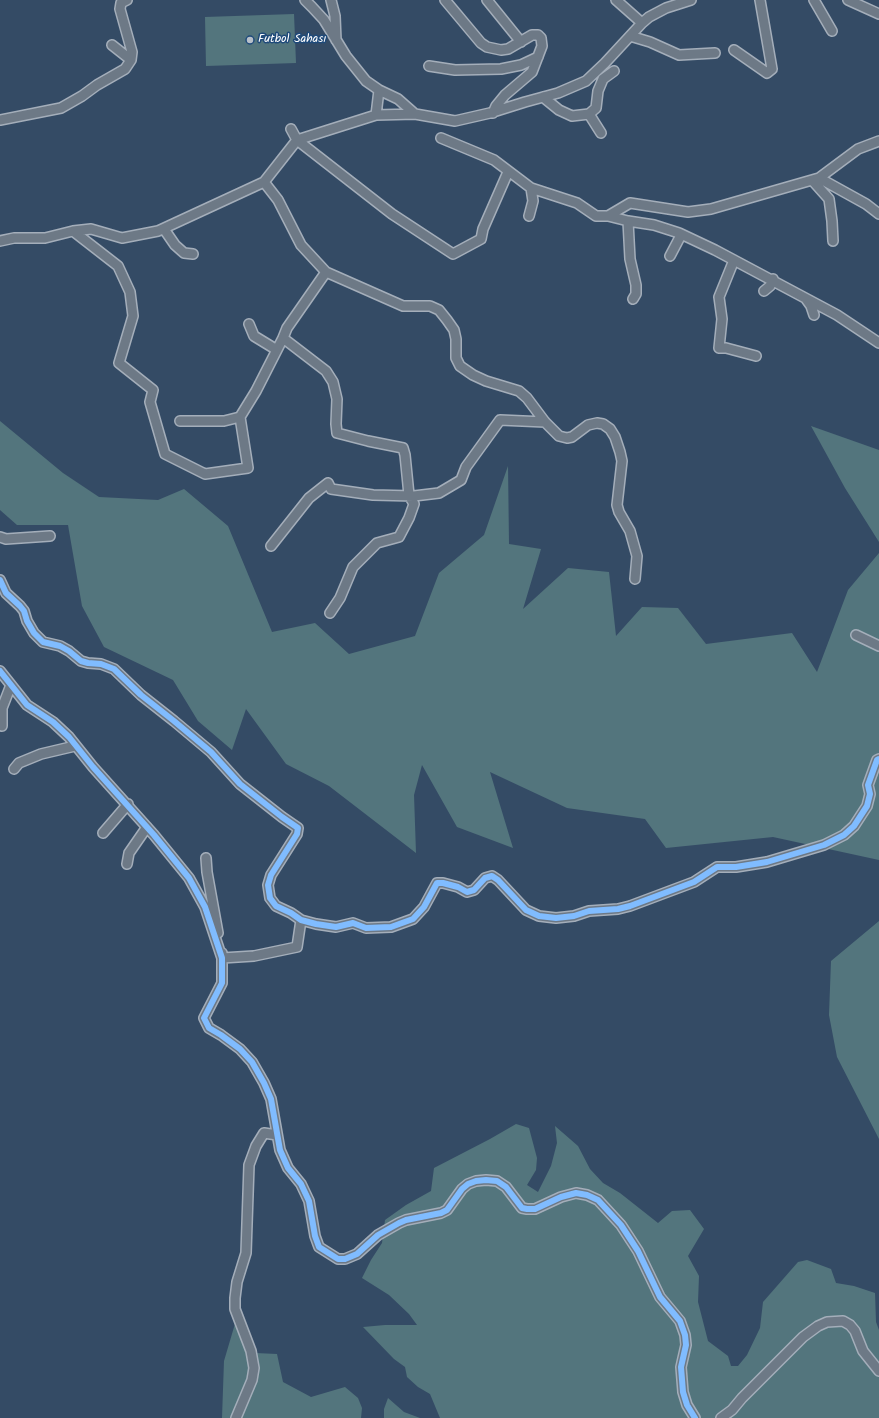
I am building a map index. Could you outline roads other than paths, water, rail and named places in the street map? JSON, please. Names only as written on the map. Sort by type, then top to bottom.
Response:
[{"type":"street","points":[[0,120],[61,108],[125,69],[131,60],[132,52],[120,9],[121,3],[126,0]]},
{"type":"street","points":[[305,0],[324,20],[346,56],[366,81],[378,90],[398,99],[415,114]]},
{"type":"street","points":[[332,0],[335,16],[336,41]]},
{"type":"street","points":[[445,0],[484,45],[495,49],[505,50],[532,35],[535,34],[540,36],[542,43],[532,72],[505,95],[496,106],[493,113]]},
{"type":"street","points":[[487,0],[521,42]]},
{"type":"street","points":[[616,0],[642,23]]},
{"type":"street","points":[[0,241],[14,238],[45,238],[73,231],[91,229],[122,238],[146,234],[164,229],[264,182],[297,140],[376,115],[415,114],[455,121],[493,113],[558,93],[586,81],[642,23],[660,11],[691,0]]},
{"type":"street","points":[[734,50],[767,73],[772,69],[760,0]]},
{"type":"street","points":[[814,0],[832,31]]},
{"type":"street","points":[[848,0],[879,14]]},
{"type":"street","points":[[630,36],[650,42],[679,54],[715,53]]},
{"type":"street","points":[[112,45],[131,60]]},
{"type":"street","points":[[429,66],[455,70],[501,70],[521,65],[538,57]]},
{"type":"street","points":[[542,97],[559,110],[572,116],[589,114],[596,108],[598,91],[603,79],[614,72]]},
{"type":"street","points":[[376,115],[378,90]]},
{"type":"street","points":[[589,114],[601,133]]},
{"type":"street","points":[[291,129],[297,140],[392,214],[453,254],[481,238],[483,229],[508,172]]},
{"type":"street","points":[[441,138],[494,160],[531,188],[577,204],[596,216],[608,216],[654,225],[716,250],[805,297],[879,343]]},
{"type":"street","points":[[608,216],[630,203],[688,212],[711,209],[815,179],[858,149],[879,141]]},
{"type":"street","points":[[815,179],[866,204],[879,214]]},
{"type":"street","points":[[815,179],[829,199],[833,241]]},
{"type":"street","points":[[264,182],[278,200],[301,245],[326,272],[403,306],[430,306],[439,310],[454,330],[456,339],[456,358],[460,366],[473,375],[486,381],[519,391],[527,398],[545,422],[559,436],[567,438],[572,437],[588,425],[597,423],[603,424],[610,429],[615,437],[622,461],[617,505],[619,512],[630,531],[637,556],[635,579]]},
{"type":"street","points":[[529,216],[533,201],[531,188]]},
{"type":"street","points":[[628,221],[630,259],[636,285],[636,294],[633,299]]},
{"type":"street","points":[[164,229],[184,253],[193,254]]},
{"type":"street","points":[[73,231],[118,266],[130,292],[133,316],[118,363],[153,390],[150,402],[164,454],[205,474],[248,468],[240,418],[256,391],[287,328],[326,272]]},
{"type":"street","points":[[670,256],[680,237],[679,234]]},
{"type":"street","points":[[734,260],[720,296],[722,319],[719,348],[726,348],[756,356]]},
{"type":"street","points":[[764,291],[770,286],[772,279]]},
{"type":"street","points":[[805,297],[811,306],[814,315]]},
{"type":"street","points":[[248,324],[254,336],[277,350]]},
{"type":"street","points":[[283,338],[326,371],[333,382],[337,399],[337,433],[403,448],[409,496],[414,504],[409,518],[399,537],[377,543],[353,567],[340,598],[330,612]]},
{"type":"street","points":[[180,421],[224,421],[240,418]]},
{"type":"street","points":[[271,546],[309,498],[328,483],[331,489],[373,496],[414,496],[439,492],[461,480],[466,467],[500,420],[545,422]]},
{"type":"street","points":[[0,537],[6,539],[50,536]]},
{"type":"street","points":[[0,580],[6,593],[20,606],[34,633],[43,642],[60,646],[81,661],[101,664],[114,669],[141,695],[211,752],[240,784],[298,828],[297,834],[271,875],[268,885],[270,898],[276,906],[291,913],[301,920],[316,924],[336,926],[353,923],[366,928],[391,927],[413,919],[424,907],[437,884],[443,883],[458,887],[467,892],[474,890],[485,878],[492,876],[498,880],[526,910],[540,916],[556,918],[574,916],[589,911],[618,909],[630,906],[694,882],[717,867],[736,867],[767,862],[824,845],[844,835],[854,826],[867,806],[870,794],[868,785],[877,760],[879,759]]},
{"type":"street","points":[[856,635],[879,646]]},
{"type":"street","points":[[0,671],[27,705],[53,722],[69,737],[75,746],[128,804],[190,878],[205,907],[222,958]]},
{"type":"street","points":[[2,726],[2,708],[11,685]]},
{"type":"street","points":[[14,769],[19,763],[42,754],[75,746]]},
{"type":"street","points":[[103,833],[128,804]]},
{"type":"street","points":[[127,864],[129,853],[147,827]]},
{"type":"street","points":[[206,858],[207,872],[222,958],[222,983],[204,1018],[209,1028],[222,1035],[240,1049],[252,1062],[264,1083],[271,1099],[280,1150],[288,1168],[301,1184],[308,1201],[315,1236],[319,1247],[338,1259],[345,1259],[357,1254],[378,1235],[406,1220],[441,1213],[447,1210],[462,1189],[468,1184],[476,1181],[497,1181],[506,1188],[522,1208],[527,1209],[535,1209],[561,1197],[576,1193],[587,1195],[598,1200],[621,1225],[638,1251],[660,1297],[680,1321],[685,1335],[686,1345],[681,1367],[683,1392],[686,1405],[695,1418]]},
{"type":"street","points":[[222,958],[254,956],[297,948],[301,920]]},
{"type":"street","points":[[236,1418],[252,1380],[254,1368],[251,1351],[235,1309],[234,1298],[237,1282],[242,1270],[246,1253],[249,1165],[256,1146],[264,1133],[277,1135]]},
{"type":"street","points":[[721,1418],[732,1410],[803,1337],[818,1326],[827,1322],[843,1321],[850,1325],[855,1331],[863,1351],[879,1371]]},
{"type":"place","name":"Futbol Sahası","points":[[250,40]]}]
